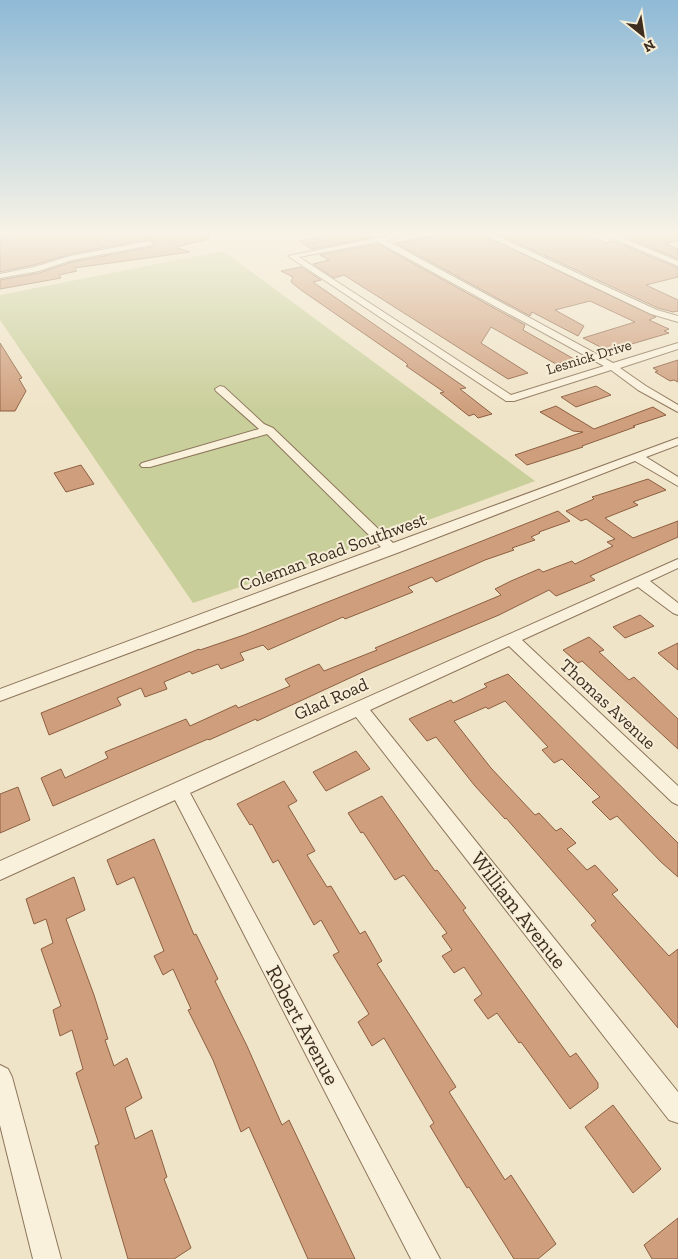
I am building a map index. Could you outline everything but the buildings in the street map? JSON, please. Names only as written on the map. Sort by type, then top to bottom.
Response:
[{"type":"street","name":"Lesnick Drive","points":[[348,293],[510,399],[678,346]]},
{"type":"street","points":[[477,293],[611,366],[647,392],[678,409]]},
{"type":"street","points":[[613,293],[654,312],[678,319]]},
{"type":"street","points":[[220,389],[264,428],[392,550]]},
{"type":"street","points":[[146,465],[264,428]]},
{"type":"street","name":"Coleman Road Southwest","points":[[0,696],[678,442]]},
{"type":"street","points":[[637,457],[678,482]]},
{"type":"street","name":"Glad Road","points":[[0,871],[678,563]]},
{"type":"street","points":[[640,581],[678,610]]},
{"type":"street","name":"Thomas Avenue","points":[[512,640],[678,797]]},
{"type":"street","name":"William Avenue","points":[[359,709],[678,1111]]},
{"type":"street","name":"Robert Avenue","points":[[179,790],[426,1259]]},
{"type":"street","points":[[0,1077],[47,1259]]},
{"type":"green space","points":[[11,293],[280,293],[535,481],[319,560],[193,603],[0,320],[0,295]]}]
